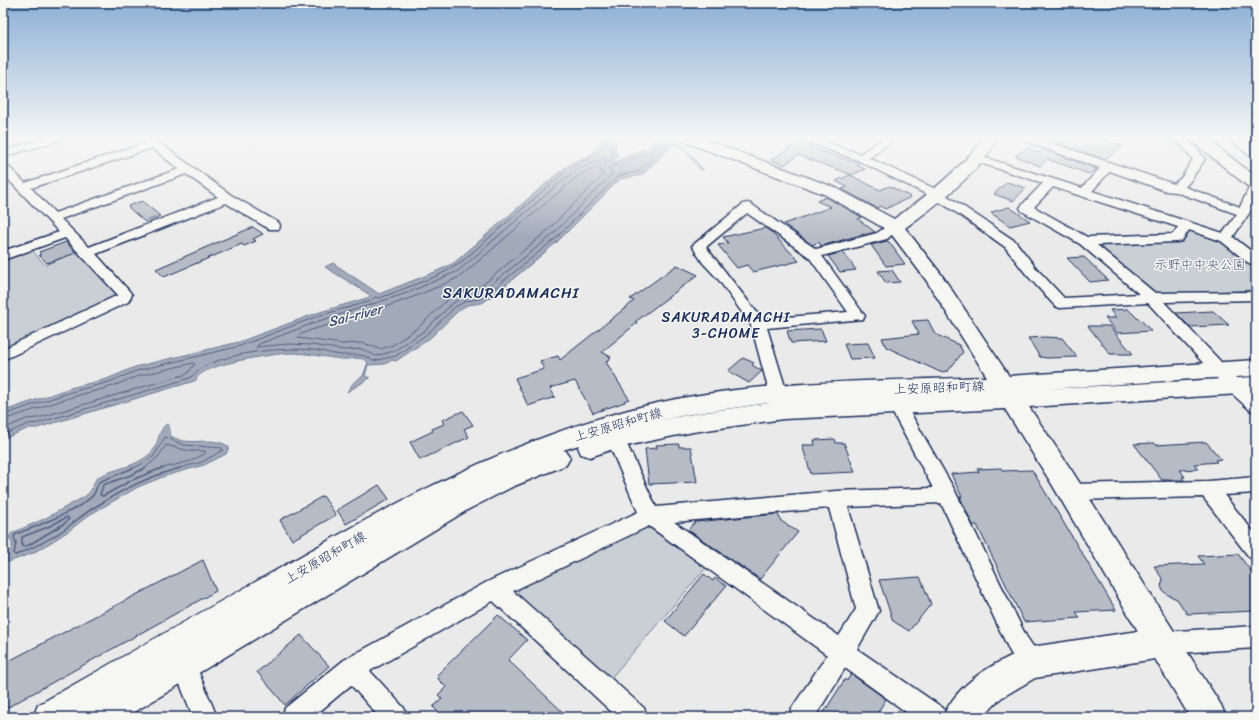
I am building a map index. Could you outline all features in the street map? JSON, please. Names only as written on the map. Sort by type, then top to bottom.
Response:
[{"type":"main road","points":[[777,171],[830,191],[895,227],[934,278],[1071,492],[1162,643],[1209,717]]},
{"type":"main road","points":[[895,227],[918,210],[961,171]]},
{"type":"main road","points":[[1237,171],[1256,186]]},
{"type":"main road","name":"上安原昭和町線","points":[[781,402],[897,404],[1007,392],[1236,380],[1256,368]]},
{"type":"main road","name":"上安原昭和町線","points":[[50,717],[180,653],[460,500],[541,464],[578,450],[613,432],[693,423],[781,402],[821,390],[1007,392]]},
{"type":"main road","points":[[960,717],[989,686],[1031,663],[1162,643]]},
{"type":"main road","name":"上安原昭和町線","points":[[94,717],[180,653]]},
{"type":"street","points":[[3,354],[123,299],[126,295],[7,171]]},
{"type":"street","points":[[23,187],[68,171]]},
{"type":"street","points":[[53,218],[185,171]]},
{"type":"street","points":[[191,171],[227,198],[274,226]]},
{"type":"street","points":[[888,171],[936,194],[1010,244],[1031,271],[1060,303],[1152,298],[1256,296]]},
{"type":"street","points":[[1013,171],[1226,238],[1256,262]]},
{"type":"street","points":[[1084,193],[1104,171]]},
{"type":"street","points":[[1118,171],[1170,188],[1177,188],[1244,212]]},
{"type":"street","points":[[1177,188],[1191,171]]},
{"type":"street","points":[[1050,183],[1026,208],[1085,241],[1152,298],[1236,380],[1256,406]]},
{"type":"street","points":[[1226,238],[1244,212],[1256,186]]},
{"type":"street","points":[[87,253],[227,198]]},
{"type":"street","points":[[758,324],[858,316],[814,254],[747,207],[699,246],[708,260],[723,276],[758,324],[781,402]]},
{"type":"street","points":[[1085,241],[1177,238],[1186,225]]},
{"type":"street","points":[[814,254],[882,236],[895,227]]},
{"type":"street","points":[[3,256],[68,233]]},
{"type":"street","points":[[897,404],[946,495],[1018,644],[1031,663]]},
{"type":"street","points":[[613,432],[650,516],[934,717]]},
{"type":"street","points":[[1071,492],[1208,489],[1256,485]]},
{"type":"street","points":[[1208,489],[1256,551]]},
{"type":"street","points":[[294,717],[352,668],[495,589],[650,516],[836,499],[928,494],[946,495]]},
{"type":"street","points":[[802,717],[868,611],[836,499]]},
{"type":"street","points":[[495,589],[635,717]]},
{"type":"street","points":[[1162,643],[1256,637]]},
{"type":"street","points":[[180,653],[205,717]]},
{"type":"street","points":[[352,668],[395,717]]},
{"type":"green space","name":"示野中中央公園","points":[[1189,230],[1225,241],[1256,266],[1256,290],[1156,294],[1094,245],[1183,241]]},
{"type":"green space","points":[[32,250],[45,265],[77,252],[119,296],[3,352],[3,261]]},
{"type":"green space","points":[[642,528],[651,529],[706,568],[610,679],[517,596],[520,587]]},
{"type":"water","name":"Sai-river","points":[[561,171],[647,171],[642,175],[620,179],[557,242],[494,295],[482,303],[467,305],[458,311],[430,338],[396,361],[392,360],[385,364],[368,365],[365,376],[370,378],[347,392],[354,382],[363,376],[368,362],[365,360],[359,358],[341,359],[296,353],[269,355],[238,361],[210,369],[200,374],[196,380],[191,382],[37,428],[29,428],[3,439],[3,412],[10,409],[70,388],[107,379],[135,367],[239,342],[317,313],[370,297],[370,295],[325,267],[333,263],[379,294],[454,263]]},
{"type":"water","points":[[167,424],[169,425],[170,435],[177,439],[192,442],[207,441],[222,443],[229,447],[226,454],[204,465],[165,476],[138,487],[89,515],[70,530],[33,553],[3,564],[3,555],[12,549],[12,543],[9,537],[12,533],[44,519],[84,497],[90,492],[96,479],[100,476],[145,458],[154,450],[164,426]]},
{"type":"building","points":[[840,171],[862,171],[852,175]]},
{"type":"building","points":[[1079,171],[1094,171],[1089,174]]},
{"type":"building","points":[[850,175],[880,190],[889,186],[911,197],[885,209],[880,206],[877,208],[842,189],[847,187],[836,181]]},
{"type":"building","points":[[1007,182],[1026,188],[1013,201],[994,194]]},
{"type":"building","points":[[826,197],[862,217],[858,219],[875,232],[821,246],[819,242],[812,245],[784,224],[831,207],[817,201]]},
{"type":"building","points":[[142,201],[160,216],[145,222],[128,206]]},
{"type":"building","points":[[1009,207],[1030,221],[1010,226],[991,213]]},
{"type":"building","points":[[253,227],[263,234],[253,239],[256,241],[244,246],[242,244],[164,277],[156,269]]},
{"type":"building","points":[[765,228],[771,232],[799,261],[753,272],[747,265],[737,268],[718,245],[728,243],[723,237]]},
{"type":"building","points":[[887,241],[905,264],[886,266],[871,245]]},
{"type":"building","points":[[66,242],[75,252],[73,254],[47,263],[39,255],[41,254],[39,252]]},
{"type":"building","points":[[843,252],[856,270],[840,272],[828,256]]},
{"type":"building","points":[[1084,257],[1108,280],[1090,282],[1067,258]]},
{"type":"building","points":[[677,265],[698,275],[635,322],[637,323],[602,352],[611,357],[606,362],[629,399],[624,401],[625,402],[593,413],[575,381],[550,388],[555,397],[528,406],[515,378],[544,369],[540,361],[558,356],[560,360],[634,301],[630,299]]},
{"type":"building","points":[[892,270],[900,282],[886,283],[878,271]]},
{"type":"building","points":[[1128,309],[1151,331],[1117,333],[1105,318],[1116,318],[1110,310]]},
{"type":"building","points":[[1213,311],[1229,325],[1190,327],[1176,313]]},
{"type":"building","points":[[928,320],[935,334],[959,345],[963,352],[948,371],[940,372],[886,347],[882,338],[919,334],[912,321]]},
{"type":"building","points":[[1088,326],[1109,326],[1133,354],[1110,354]]},
{"type":"building","points":[[821,329],[826,341],[791,343],[787,331]]},
{"type":"building","points":[[1028,338],[1062,338],[1077,357],[1040,357]]},
{"type":"building","points":[[868,343],[875,358],[850,359],[844,344]]},
{"type":"building","points":[[743,358],[754,363],[752,365],[762,371],[749,383],[728,371]]},
{"type":"building","points":[[463,411],[473,425],[464,429],[469,437],[420,460],[410,442],[444,424],[442,420]]},
{"type":"building","points":[[835,439],[836,443],[844,443],[855,472],[811,474],[802,445],[815,445],[814,440]]},
{"type":"building","points":[[1206,442],[1221,459],[1215,460],[1217,462],[1194,464],[1199,469],[1180,470],[1185,477],[1182,477],[1184,480],[1162,480],[1134,444],[1154,443],[1156,445]]},
{"type":"building","points":[[679,444],[679,447],[691,447],[697,482],[649,484],[645,449],[657,448],[656,445]]},
{"type":"building","points":[[1001,468],[1003,471],[1032,470],[1116,610],[1076,612],[1080,618],[1024,622],[977,525],[973,525],[951,474],[979,472],[977,469]]},
{"type":"building","points":[[379,485],[389,499],[346,524],[337,510]]},
{"type":"building","points":[[323,496],[336,515],[292,540],[280,520]]},
{"type":"building","points":[[778,514],[781,521],[798,532],[760,579],[688,530],[695,522]]},
{"type":"building","points":[[1238,554],[1256,578],[1256,611],[1187,614],[1177,599],[1163,591],[1161,586],[1163,580],[1154,566],[1204,564],[1198,556]]},
{"type":"building","points":[[203,560],[216,591],[3,710],[3,664]]},
{"type":"building","points":[[704,574],[713,581],[715,578],[726,586],[684,636],[665,621]]},
{"type":"building","points":[[920,577],[931,604],[909,631],[893,621],[879,580]]},
{"type":"building","points":[[498,615],[527,640],[508,660],[568,717],[443,717],[433,707],[442,699],[438,695],[446,687],[438,679],[439,677],[437,675]]},
{"type":"building","points":[[301,635],[329,666],[285,705],[257,672]]},
{"type":"building","points":[[851,674],[886,699],[875,717],[821,717],[845,679],[847,681]]},
{"type":"district","name":"SAKURADAMACHI","points":[[511,293]]},
{"type":"district","name":"SAKURADAMACHI 3-CHOME","points":[[726,326]]}]
